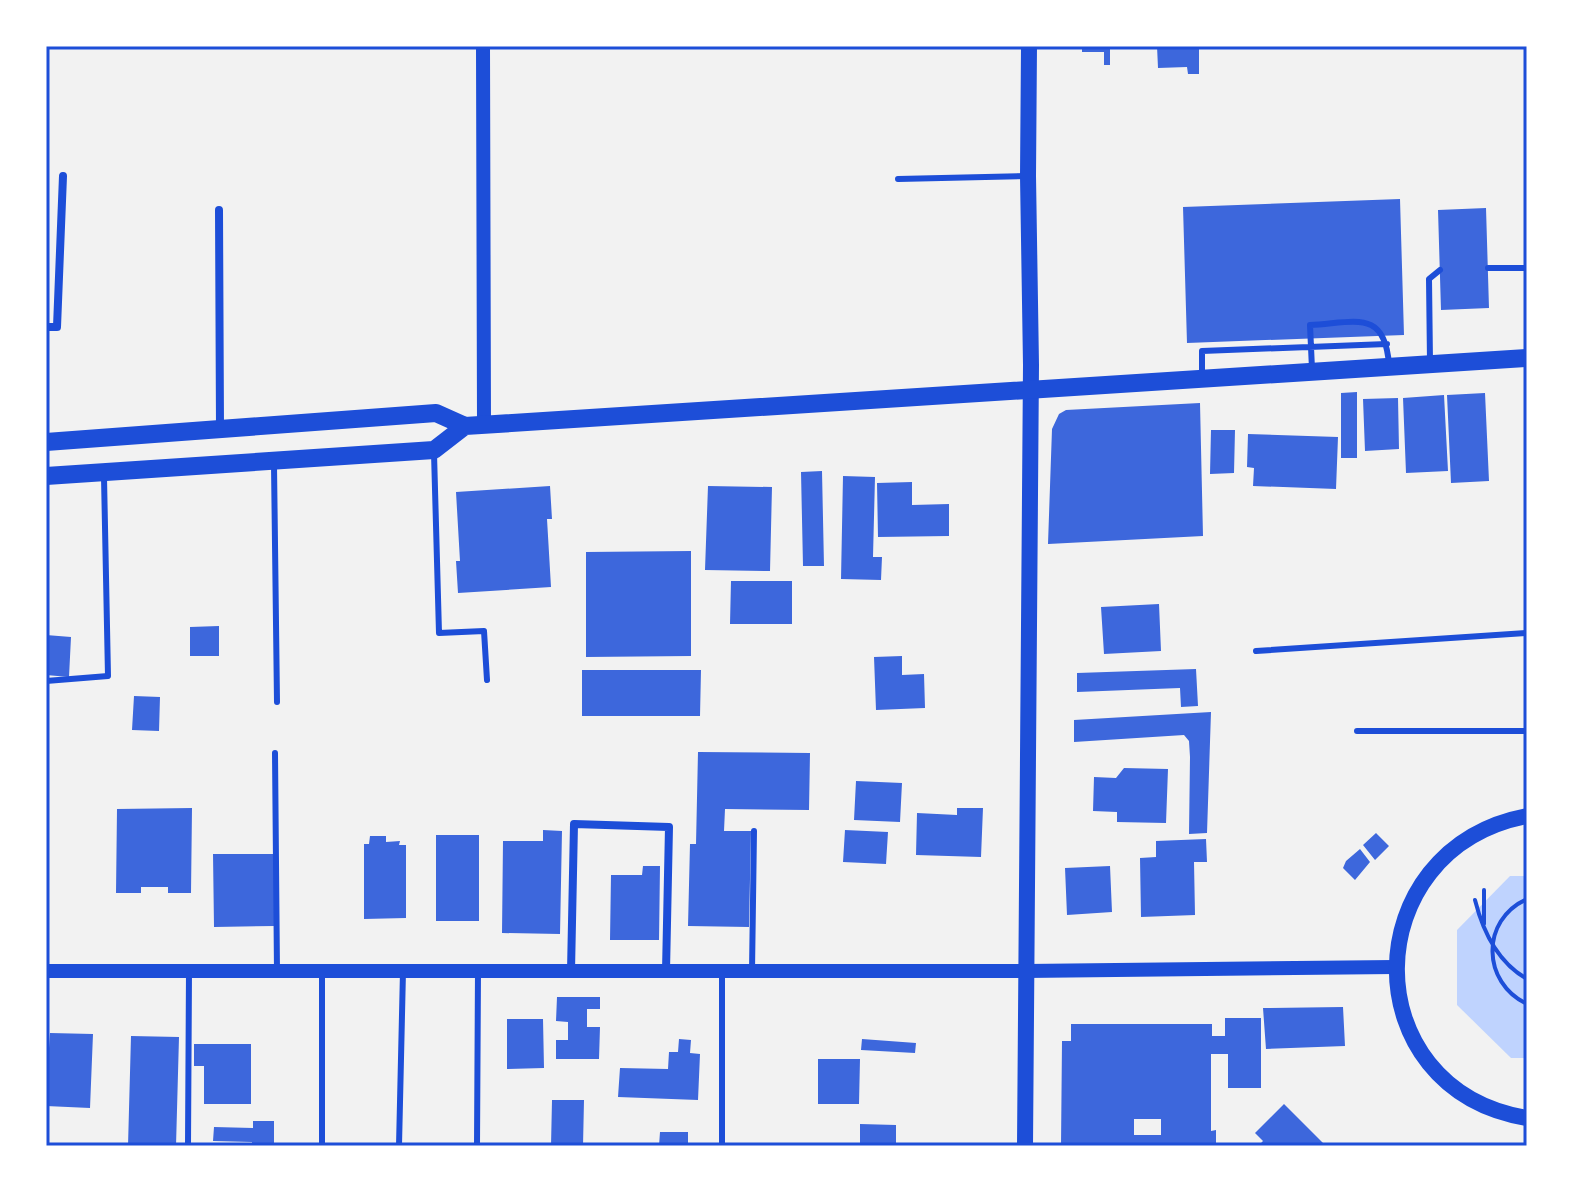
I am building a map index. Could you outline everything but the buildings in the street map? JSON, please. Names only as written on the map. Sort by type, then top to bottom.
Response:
[{"type":"main road","points":[[1025,1146],[1031,391],[1029,46]]},
{"type":"main road","points":[[46,442],[436,413],[465,426],[1527,358]]},
{"type":"main road","points":[[434,450],[436,413]]},
{"type":"main road","points":[[46,476],[434,450],[465,426]]},
{"type":"main road","points":[[1527,816],[1502,821],[1480,831],[1459,843],[1441,859],[1412,897],[1400,931],[1395,967],[1402,1014],[1418,1047],[1440,1076],[1479,1103],[1501,1113],[1527,1118]]},
{"type":"street","points":[[483,46],[484,424]]},
{"type":"street","points":[[46,327],[57,327],[63,176]]},
{"type":"street","points":[[219,210],[220,428]]},
{"type":"street","points":[[571,971],[574,824],[669,827],[666,971]]},
{"type":"street","points":[[46,971],[1026,971],[1395,967]]},
{"type":"lane","points":[[898,179],[1028,176]]},
{"type":"lane","points":[[1488,268],[1527,268]]},
{"type":"lane","points":[[1430,365],[1429,279],[1440,270]]},
{"type":"lane","points":[[1312,373],[1310,325],[1369,323],[1378,328],[1387,344],[1389,367]]},
{"type":"lane","points":[[1202,380],[1202,351],[1387,344]]},
{"type":"lane","points":[[434,450],[439,633],[484,631],[487,680]]},
{"type":"lane","points":[[274,461],[277,702]]},
{"type":"lane","points":[[46,681],[108,676],[104,473]]},
{"type":"lane","points":[[1256,651],[1527,633]]},
{"type":"lane","points":[[1357,731],[1527,731]]},
{"type":"lane","points":[[275,753],[277,971]]},
{"type":"lane","points":[[752,971],[754,831]]},
{"type":"lane","points":[[188,1146],[189,971]]},
{"type":"lane","points":[[322,971],[322,1146]]},
{"type":"lane","points":[[399,1146],[403,971]]},
{"type":"lane","points":[[477,1146],[478,971]]},
{"type":"lane","points":[[722,971],[722,1146]]},
{"type":"path","points":[[1484,890],[1484,931]]},
{"type":"path","points":[[1527,899],[1502,916],[1492,945],[1493,958],[1504,984],[1527,1004]]},
{"type":"path","points":[[1475,900],[1484,931],[1492,945],[1506,963],[1527,979]]},
{"type":"water","points":[[1510,876],[1527,876],[1527,1058],[1511,1058],[1457,1005],[1457,930]]}]
